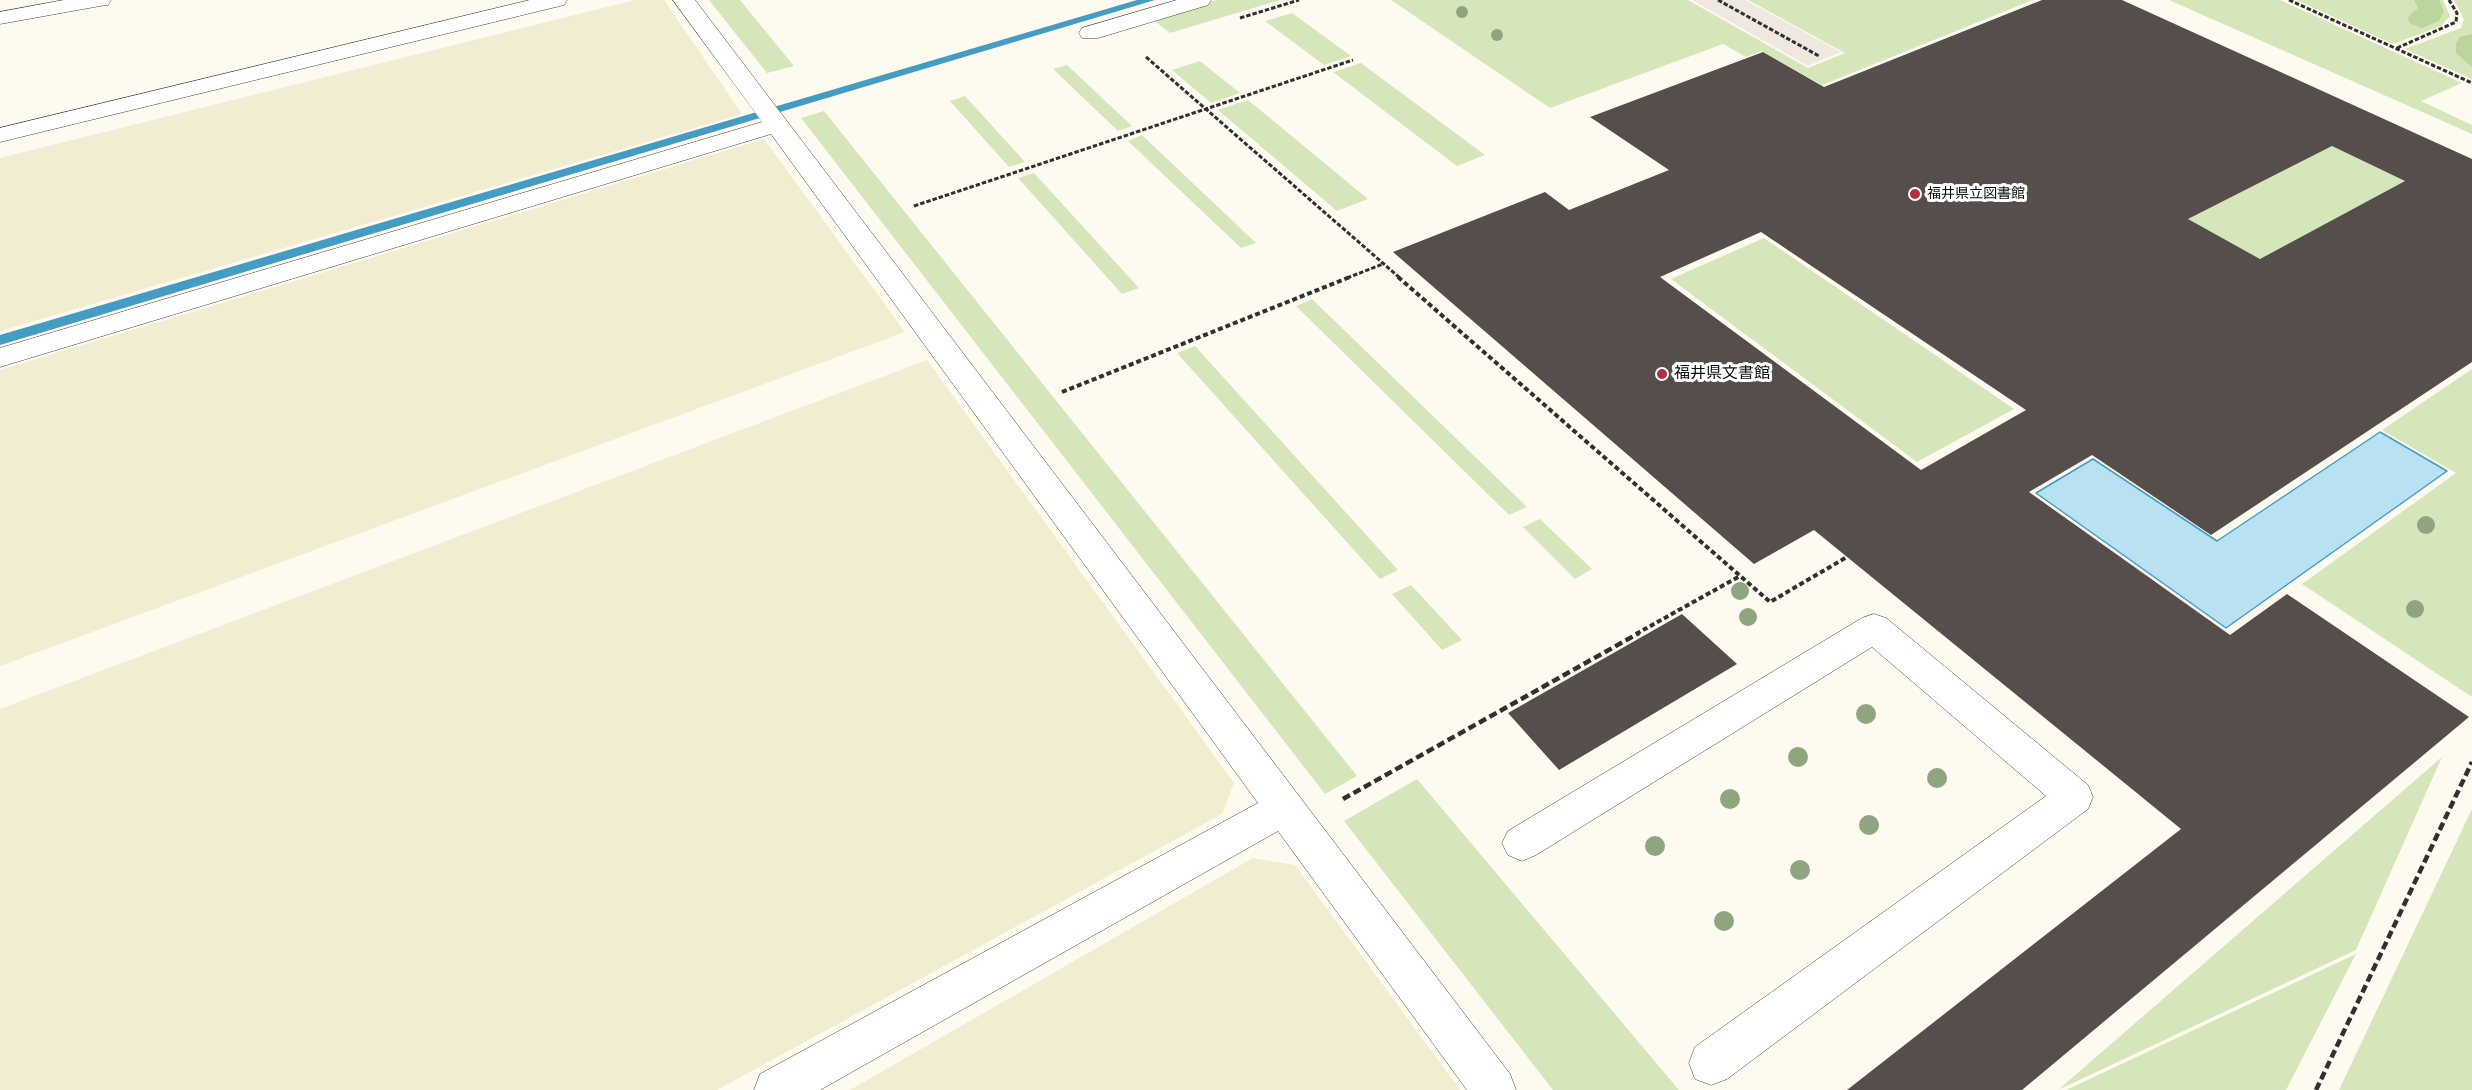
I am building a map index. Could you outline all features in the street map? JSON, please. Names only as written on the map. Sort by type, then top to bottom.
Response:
[{"type":"street","points":[[0,18],[100,0]]},
{"type":"street","points":[[0,135],[556,0]]},
{"type":"street","points":[[684,0],[1494,1090]]},
{"type":"street","points":[[1090,33],[1200,0]]},
{"type":"street","points":[[0,358],[771,117]]},
{"type":"street","points":[[1522,843],[1874,628],[2074,797],[1711,1063]]},
{"type":"street","points":[[776,1090],[1291,816]]},
{"type":"path","points":[[1235,20],[1299,0]]},
{"type":"path","points":[[1718,0],[1819,56]]},
{"type":"path","points":[[2289,0],[2472,83]]},
{"type":"path","points":[[2396,48],[2447,28],[2456,22],[2457,13],[2449,0]]},
{"type":"path","points":[[1137,50],[1770,603],[1847,557]]},
{"type":"path","points":[[914,206],[1353,60]]},
{"type":"path","points":[[1062,392],[1383,264]]},
{"type":"path","points":[[1291,816],[1740,576]]},
{"type":"path","points":[[2316,1090],[2472,762]]},
{"type":"shaded area","points":[[635,0],[664,0],[742,114],[0,331],[0,158]]},
{"type":"shaded area","points":[[1692,0],[1745,0],[1841,52],[1808,66]]},
{"type":"shaded area","points":[[764,139],[905,332],[0,666],[0,370]]},
{"type":"shaded area","points":[[927,360],[1234,783],[1222,814],[717,1090],[0,1090],[0,709]]},
{"type":"shaded area","points":[[1253,858],[1295,865],[1460,1090],[850,1090]]},
{"type":"green space","points":[[709,0],[740,0],[794,66],[767,73]]},
{"type":"green space","points":[[1216,0],[1280,0],[1170,33],[1152,19]]},
{"type":"green space","points":[[1391,0],[1688,0],[1808,68],[1845,53],[1748,0],[2033,0],[1822,85],[1762,51],[1746,57],[1723,44],[1550,108]]},
{"type":"green space","points":[[2169,0],[2280,0],[2462,83],[2421,101],[2472,125],[2472,134]]},
{"type":"green space","points":[[2296,0],[2443,0],[2450,16],[2441,26],[2393,44]]},
{"type":"green space","points":[[2414,0],[2439,0],[2444,11],[2439,21],[2422,28],[2409,23],[2408,17],[2418,8]]},
{"type":"green space","points":[[2454,0],[2472,0],[2472,79],[2405,49],[2461,28],[2464,19]]},
{"type":"green space","points":[[1292,13],[1351,56],[1324,65],[1265,21]]},
{"type":"green space","points":[[2472,34],[2472,67],[2456,53],[2456,44],[2460,37]]},
{"type":"green space","points":[[1200,61],[1240,93],[1211,103],[1172,70]]},
{"type":"green space","points":[[1361,63],[1485,155],[1457,166],[1333,72]]},
{"type":"green space","points":[[1067,65],[1132,126],[1118,131],[1053,69]]},
{"type":"green space","points":[[965,96],[1025,162],[1009,167],[950,101]]},
{"type":"green space","points":[[1248,100],[1368,199],[1337,211],[1218,110]]},
{"type":"green space","points":[[824,111],[1357,776],[1325,794],[801,118]]},
{"type":"green space","points":[[1142,135],[1256,243],[1241,248],[1128,141]]},
{"type":"green space","points":[[2332,146],[2405,181],[2260,259],[2188,219]]},
{"type":"green space","points":[[1034,173],[1139,288],[1122,294],[1018,178]]},
{"type":"green space","points":[[1764,238],[2014,409],[1917,462],[1671,279]]},
{"type":"green space","points":[[1312,299],[1527,507],[1509,515],[1296,306]]},
{"type":"green space","points":[[1195,346],[1398,570],[1380,579],[1177,353]]},
{"type":"green space","points":[[2472,369],[2472,697],[2302,584],[2456,473],[2382,430]]},
{"type":"green space","points":[[1540,519],[1592,569],[1575,579],[1523,527]]},
{"type":"green space","points":[[1411,585],[1462,640],[1442,650],[1392,594]]},
{"type":"green space","points":[[2442,757],[2356,950],[2058,1090]]},
{"type":"green space","points":[[1417,779],[1679,1090],[1553,1090],[1344,821]]},
{"type":"green space","points":[[2472,809],[2472,1090],[2339,1090]]},
{"type":"green space","points":[[2356,954],[2286,1090],[2066,1090]]},
{"type":"water","points":[[2380,432],[2447,471],[2226,628],[2036,493],[2093,459],[2217,541]]},
{"type":"building","points":[[2042,0],[2122,0],[2472,159],[2472,362],[2211,535],[2092,455],[2029,492],[2230,635],[2287,594],[2469,717],[2022,1090],[1847,1090],[2181,829],[1814,530],[1754,564],[1393,252],[1545,192],[1569,210],[1669,170],[1590,117],[1763,52],[1824,87]],"holes":[[[2332,146],[2405,181],[2260,259],[2188,219]],[[1761,232],[2026,410],[1921,470],[1660,277]]]},
{"type":"building","points":[[1682,614],[1737,664],[1559,770],[1508,713]]},
{"type":"waterway","points":[[0,340],[1149,0]]},
{"type":"place","name":"福井県立図書館","points":[[1915,194]]},
{"type":"place","name":"福井県文書館","points":[[1662,374]]}]
